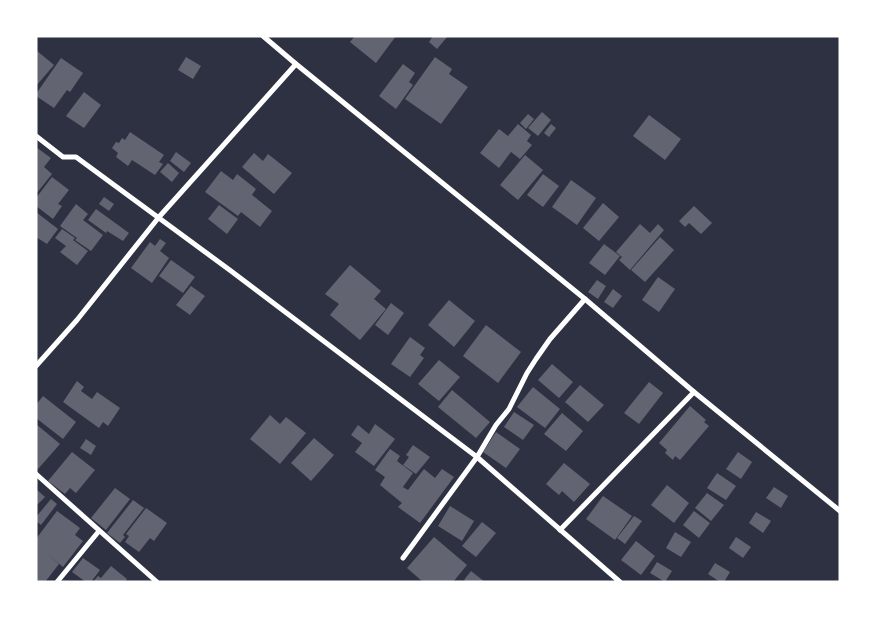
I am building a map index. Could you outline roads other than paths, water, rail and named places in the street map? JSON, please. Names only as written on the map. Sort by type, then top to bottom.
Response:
[{"type":"street","points":[[263,36],[585,299],[694,392],[840,511]]},
{"type":"street","points":[[36,366],[77,320],[159,217],[296,64]]},
{"type":"street","points":[[36,136],[63,157],[76,157],[159,217],[477,457],[620,582]]},
{"type":"street","points":[[403,558],[477,457],[496,425],[509,409],[527,373],[550,339],[585,299]]},
{"type":"street","points":[[560,530],[694,392]]},
{"type":"street","points":[[36,474],[157,582]]},
{"type":"street","points":[[57,582],[99,531]]}]
